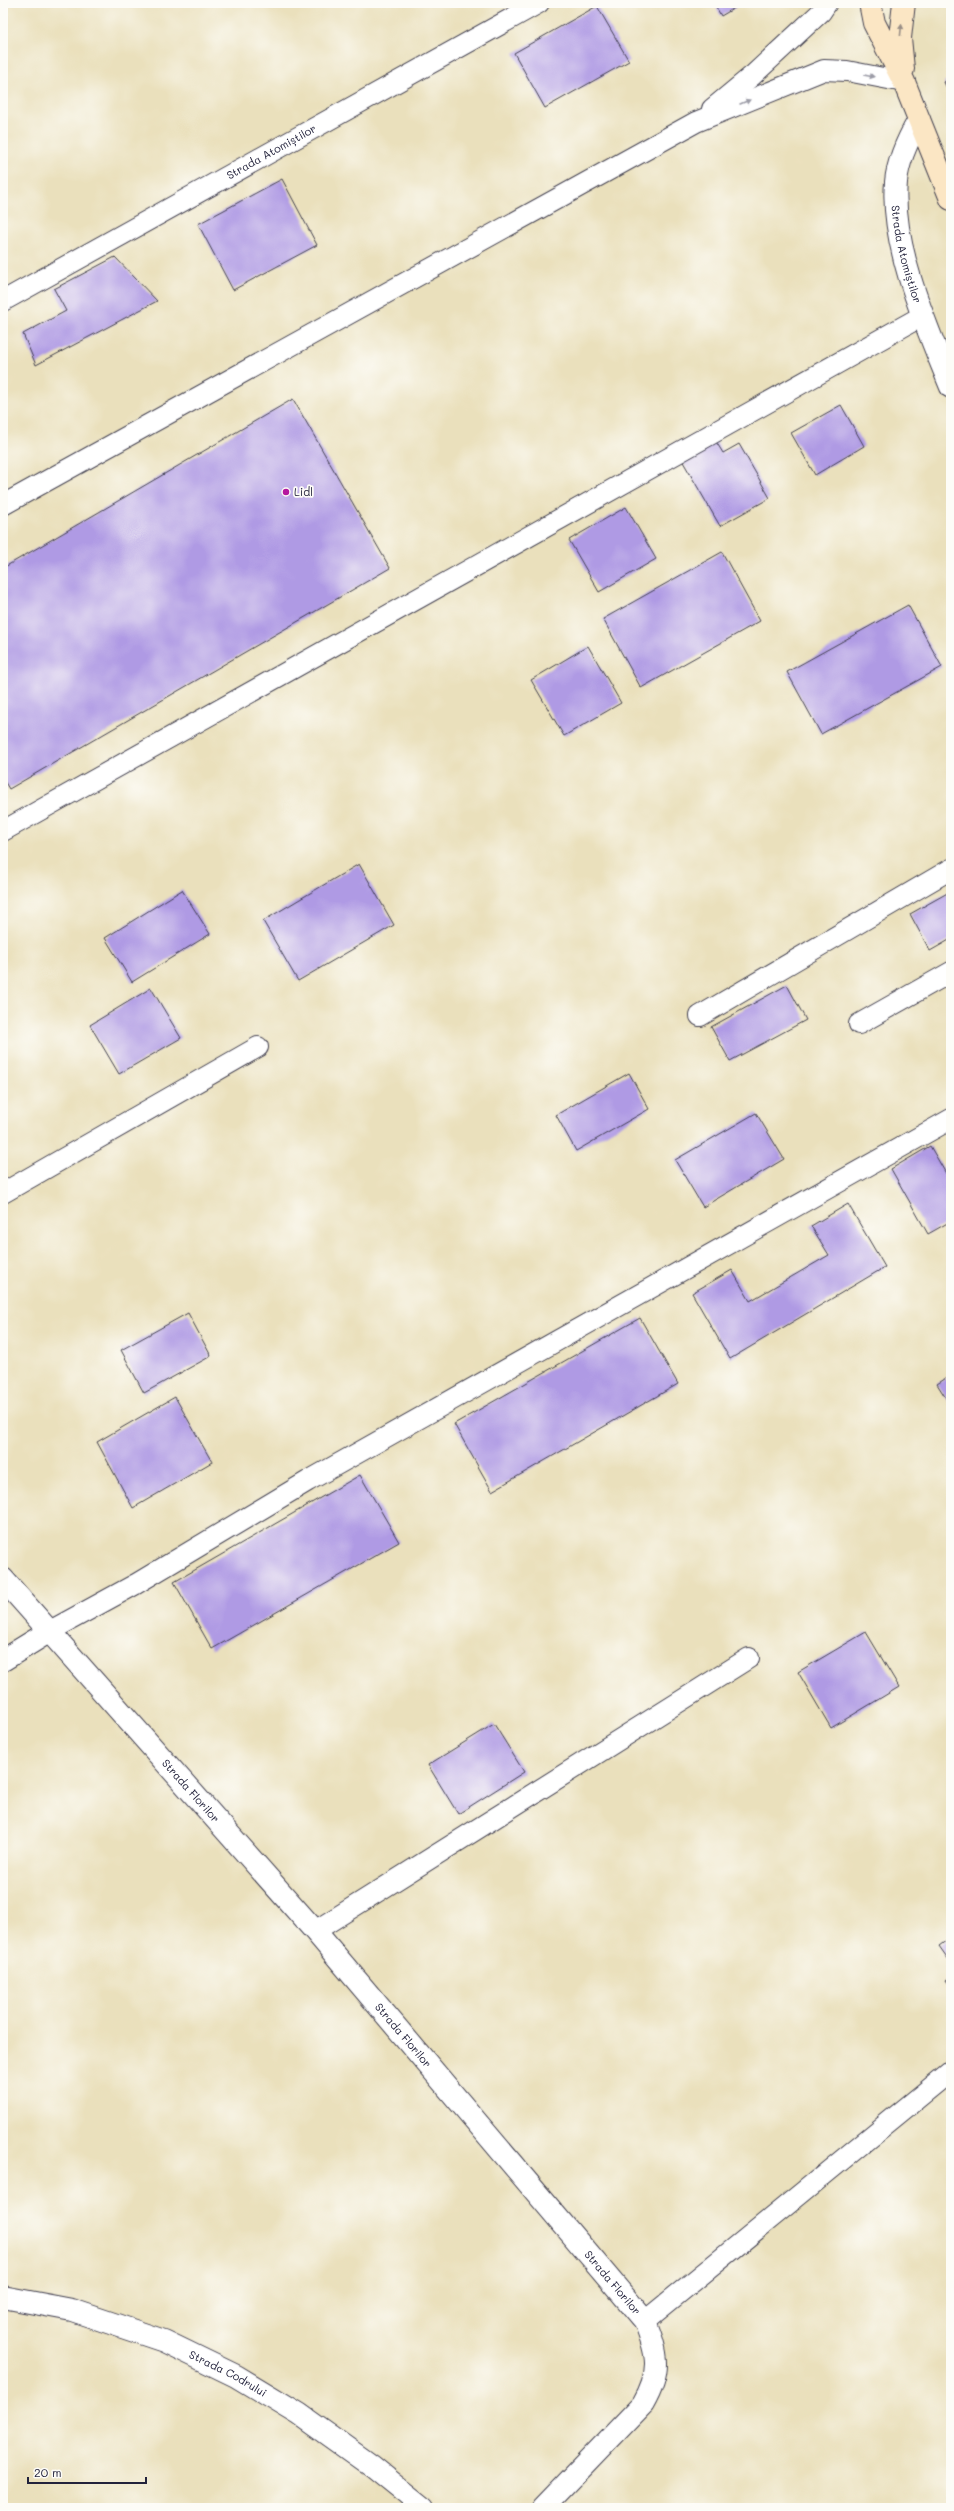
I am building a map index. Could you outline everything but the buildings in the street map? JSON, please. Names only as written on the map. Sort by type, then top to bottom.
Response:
[{"type":"main road","points":[[870,3],[874,22],[904,82],[951,199]]},
{"type":"main road","points":[[904,3],[900,38],[904,82]]},
{"type":"street","name":"Strada Atomiștilor","points":[[919,120],[902,155],[896,181],[896,203],[909,274],[922,316],[951,387]]},
{"type":"street","name":"Strada Florilor","points":[[3,1579],[315,1931],[645,2320],[655,2347],[657,2365],[654,2385],[644,2404],[544,2508]]},
{"type":"street","points":[[3,1660],[50,1631]]},
{"type":"street","name":"Strada Codrului","points":[[3,2297],[72,2310],[164,2341],[236,2376],[305,2419],[373,2467],[424,2508]]},
{"type":"lane","name":"Strada Atomiștilor","points":[[3,301],[539,3]]},
{"type":"lane","points":[[696,122],[753,75],[821,12],[827,3]]},
{"type":"lane","points":[[3,505],[696,122],[824,70],[847,71],[904,82]]},
{"type":"lane","points":[[3,831],[922,316]]},
{"type":"lane","points":[[700,1016],[951,869]]},
{"type":"lane","points":[[859,1024],[951,972]]},
{"type":"lane","points":[[3,1193],[258,1047]]},
{"type":"lane","points":[[50,1631],[136,1584],[314,1477],[951,1119]]},
{"type":"lane","points":[[315,1931],[749,1658]]},
{"type":"lane","points":[[645,2320],[951,2071]]},
{"type":"place","name":"Lidl","points":[[286,492]]}]
